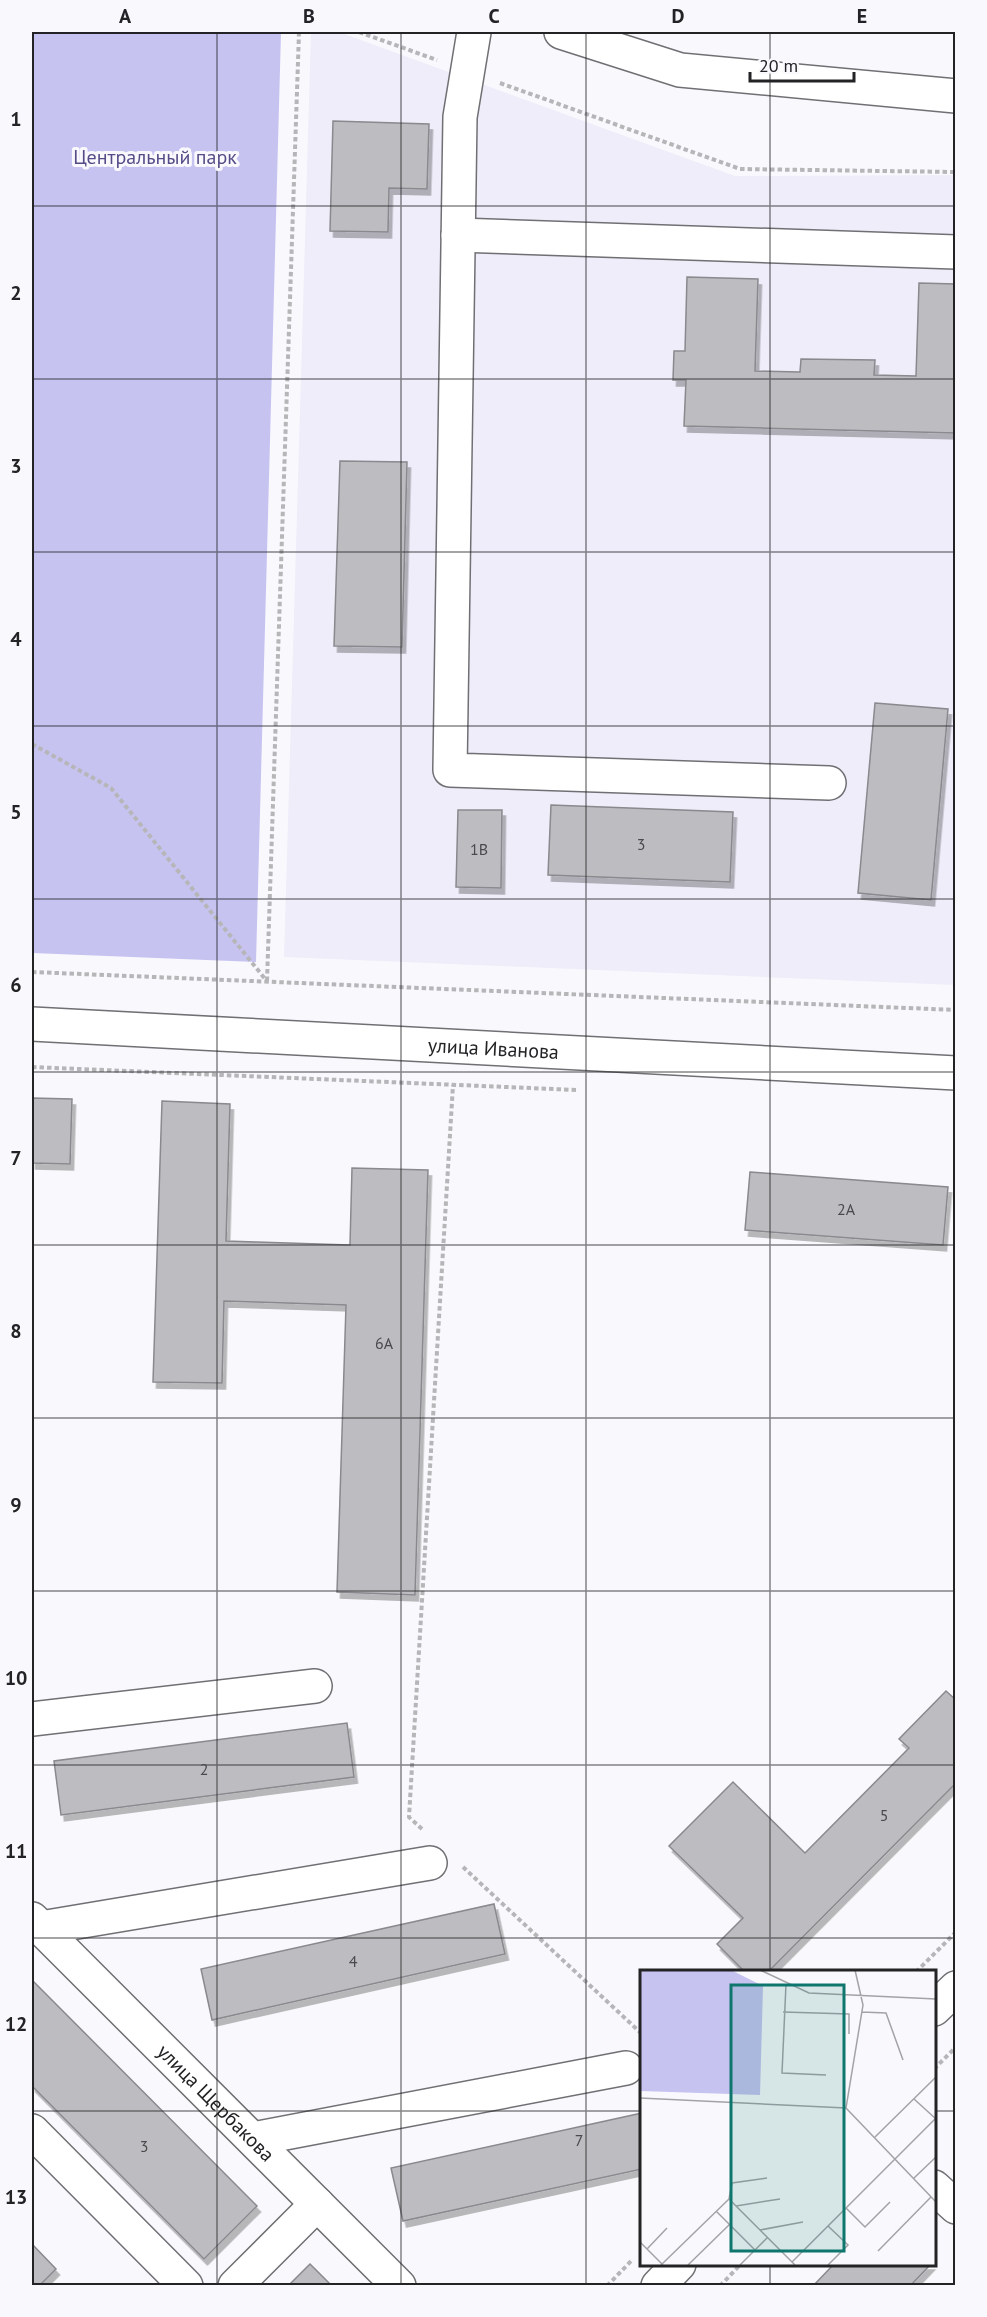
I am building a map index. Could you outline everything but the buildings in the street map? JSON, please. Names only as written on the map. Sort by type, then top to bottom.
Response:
[{"type":"street","points":[[474,32],[460,117],[450,770],[829,783]]},
{"type":"street","points":[[561,32],[680,70],[956,96]]},
{"type":"street","points":[[458,235],[956,252]]},
{"type":"street","name":"улица Иванова","points":[[32,1024],[956,1073]]},
{"type":"street","points":[[32,1719],[315,1686]]},
{"type":"street","points":[[36,1923],[439,1853]]},
{"type":"street","name":"улица Щербакова","points":[[36,1923],[399,2286]]},
{"type":"street","points":[[936,2007],[956,1988]]},
{"type":"street","points":[[253,2139],[626,2068]]},
{"type":"street","points":[[32,2131],[186,2286]]},
{"type":"street","points":[[936,2189],[956,2206]]},
{"type":"street","points":[[235,2286],[317,2204]]},
{"type":"street","points":[[658,2286],[678,2266]]},
{"type":"path","points":[[267,981],[298,32]]},
{"type":"path","points":[[359,32],[740,169],[956,172]]},
{"type":"path","points":[[32,744],[111,788],[267,981]]},
{"type":"path","points":[[32,972],[956,1010]]},
{"type":"path","points":[[32,1067],[585,1090]]},
{"type":"path","points":[[453,1085],[409,1817],[439,1853],[640,2032]]},
{"type":"path","points":[[918,1970],[956,1932]]},
{"type":"path","points":[[936,2067],[956,2047]]},
{"type":"path","points":[[607,2286],[635,2257]]},
{"type":"path","points":[[720,2286],[740,2266]]},
{"type":"shaded area","points":[[311,32],[339,32],[735,176],[955,175],[955,985],[284,957]]},
{"type":"green space","name":"Центральный парк","points":[[32,32],[281,32],[256,962],[32,953]]}]
